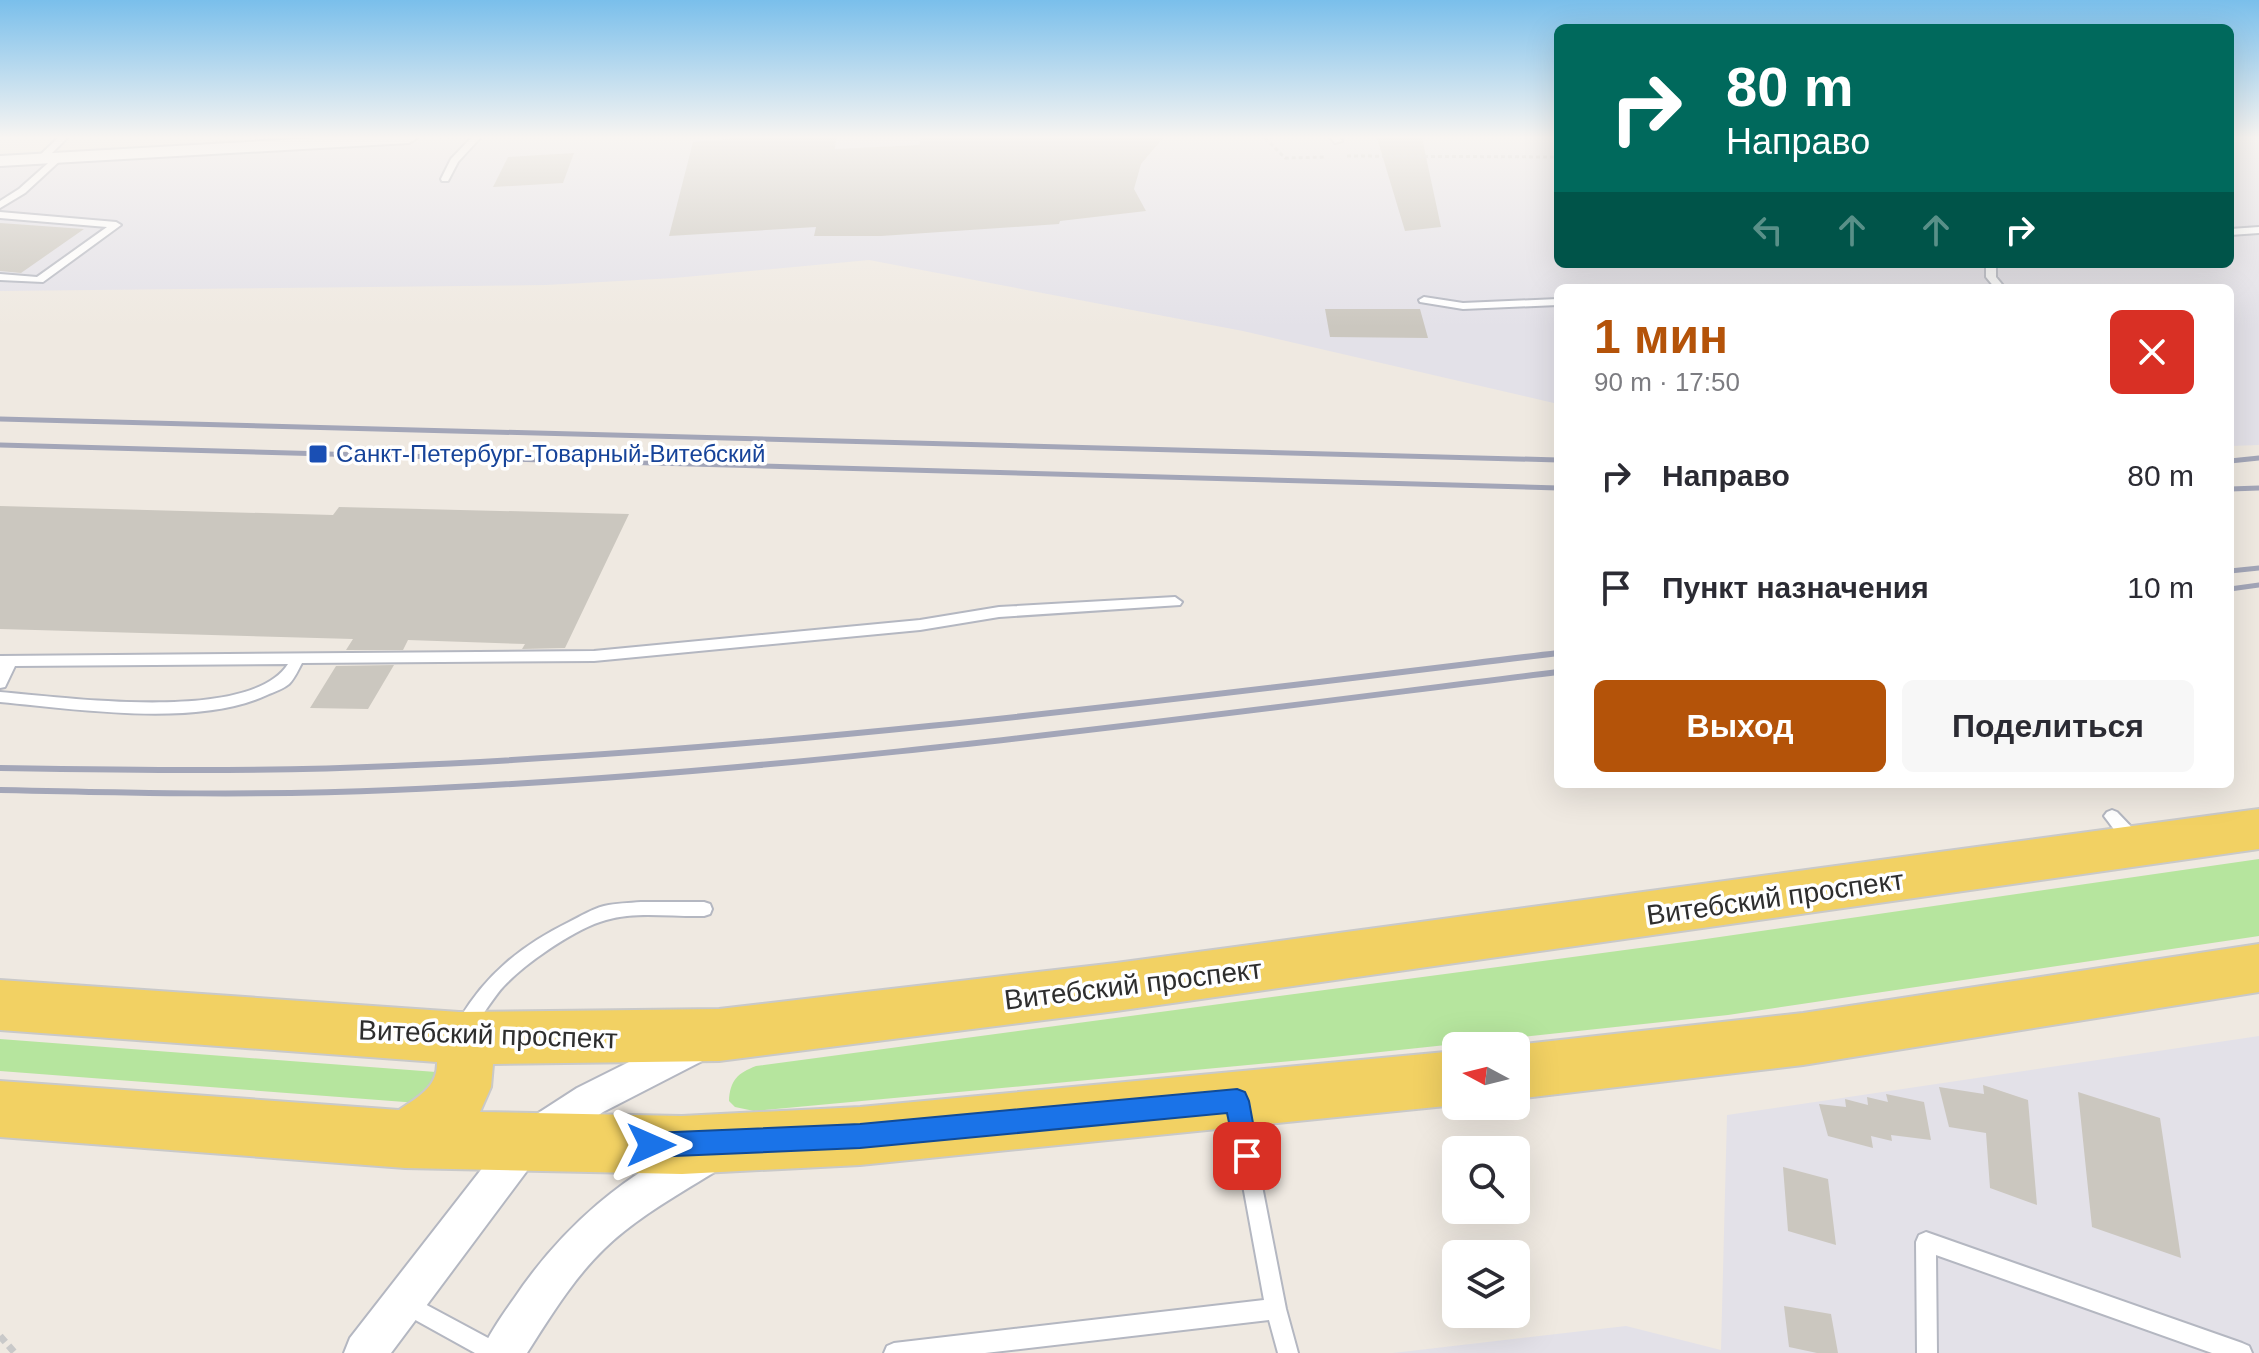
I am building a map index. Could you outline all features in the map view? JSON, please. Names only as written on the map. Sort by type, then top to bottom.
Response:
[{"type":"main road","name":"Витебский проспект","points":[[0,1005],[459,1038],[719,1035],[1131,985],[2125,832],[2259,829]]},
{"type":"main road","points":[[1530,1070],[1803,1039],[2259,968]]},
{"type":"main road","points":[[405,1139],[441,1117],[464,1089],[467,1060],[459,1038]]},
{"type":"main road","points":[[0,1109],[405,1139],[525,1143],[729,1143],[860,1136],[1442,1079]]},
{"type":"street","points":[[365,1353],[525,1143],[590,1100],[655,1064],[719,1035]]},
{"type":"street","points":[[502,1353],[555,1275],[591,1235],[658,1185],[729,1143]]},
{"type":"lane","points":[[0,215],[116,225],[39,280],[0,277]]},
{"type":"lane","points":[[2234,232],[2259,230]]},
{"type":"lane","points":[[1424,300],[1463,306],[1554,302]]},
{"type":"lane","points":[[0,683],[5,661],[594,656],[920,625],[999,612],[1175,602]]},
{"type":"lane","points":[[0,697],[185,707],[245,699],[282,682],[298,659]]},
{"type":"lane","points":[[459,1038],[476,1003],[495,982],[520,959],[559,934],[604,913],[704,909]]},
{"type":"lane","points":[[1237,1101],[1276,1309],[1288,1353]]},
{"type":"lane","points":[[1927,1353],[1926,1242],[2242,1353]]},
{"type":"lane","points":[[404,1302],[496,1353]]},
{"type":"lane","points":[[894,1353],[1276,1309]]},
{"type":"path","points":[[0,1336],[15,1353]]},
{"type":"shaded area","points":[[0,201],[1554,201],[1554,268],[2234,268],[2234,201],[2259,201],[2259,445],[2234,446],[2234,284],[1554,284],[1554,403],[1243,331],[869,260],[674,278],[546,285],[0,291]]},
{"type":"shaded area","points":[[2259,1036],[2259,1353],[1393,1353],[1626,1326],[1721,1350],[1727,1115]]},
{"type":"green space","points":[[2259,859],[2259,936],[1728,1015],[1530,1036],[1530,1032],[1442,1032],[1442,1045],[754,1111],[735,1107],[729,1101],[736,1078],[756,1066],[1692,941]]},
{"type":"green space","points":[[0,1039],[443,1074],[418,1103],[0,1071]]},
{"type":"building","points":[[678,201],[1141,201],[1146,211],[1060,221],[1059,224],[881,236],[814,236],[816,227],[669,236]]},
{"type":"building","points":[[1396,201],[1435,201],[1441,227],[1405,231]]},
{"type":"building","points":[[0,223],[84,229],[21,273],[0,271]]},
{"type":"building","points":[[1325,309],[1420,309],[1428,338],[1330,337]]},
{"type":"building","points":[[0,506],[333,515],[339,507],[629,514],[565,648],[522,649],[525,644],[408,640],[403,650],[346,650],[353,639],[0,629]]},
{"type":"building","points":[[394,665],[368,709],[310,708],[336,666]]},
{"type":"building","points":[[1983,1085],[2028,1100],[2037,1205],[1990,1188],[1986,1133],[1949,1127],[1939,1087],[1984,1094]]},
{"type":"building","points":[[2078,1092],[2160,1118],[2181,1258],[2092,1227]]},
{"type":"building","points":[[1886,1094],[1924,1102],[1931,1140],[1891,1135],[1892,1141],[1871,1136],[1873,1148],[1828,1136],[1819,1104],[1846,1107],[1845,1099],[1868,1105],[1867,1097],[1888,1102]]},
{"type":"building","points":[[1783,1167],[1828,1179],[1836,1245],[1788,1231]]},
{"type":"building","points":[[1784,1306],[1831,1314],[1838,1353],[1817,1353],[1789,1347]]},
{"type":"railway","points":[[0,419],[1554,460]]},
{"type":"railway","points":[[0,445],[1554,488]]},
{"type":"railway","points":[[2234,461],[2259,458]]},
{"type":"railway","points":[[2234,489],[2259,488]]},
{"type":"railway","points":[[2234,571],[2259,568]]},
{"type":"railway","points":[[2234,588],[2259,585]]},
{"type":"railway","points":[[0,768],[344,768],[685,748],[977,721],[1554,653]]},
{"type":"railway","points":[[0,790],[344,792],[685,772],[977,743],[1554,672]]},
{"type":"place","name":"Санкт-Петербург-Товарный-Витебский","points":[[318,454]]},
{"type":"route","points":[[651,1145],[860,1136],[1237,1101],[1247,1156]]}]
